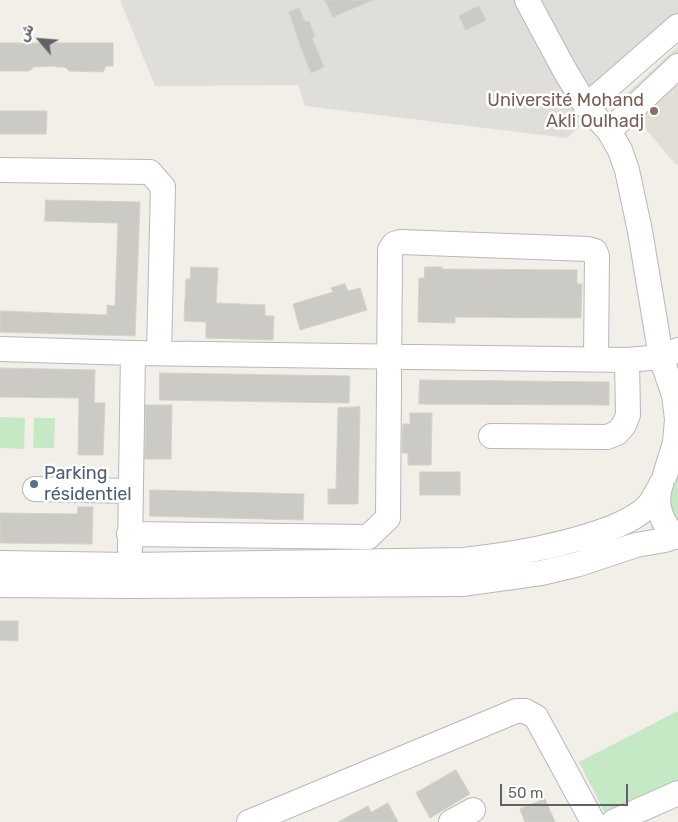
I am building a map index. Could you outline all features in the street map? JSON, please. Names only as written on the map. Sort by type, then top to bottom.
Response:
[{"type":"street","points":[[0,563],[130,576],[462,584],[541,574],[579,564],[636,545],[677,537],[667,526],[660,514],[658,501],[668,474],[675,443],[676,398],[669,354],[620,150],[609,131],[586,106],[564,70],[527,0]]},
{"type":"street","points":[[586,106],[678,26]]},
{"type":"street","points":[[609,131],[678,66]]},
{"type":"street","points":[[0,170],[150,172],[157,180],[163,187],[159,353]]},
{"type":"street","points":[[129,534],[368,537],[388,518],[390,250],[394,244],[400,242],[588,249],[595,251],[597,256],[596,359]]},
{"type":"street","points":[[0,349],[133,353],[627,360],[669,354]]},
{"type":"street","points":[[130,576],[129,534],[133,353]]},
{"type":"street","points":[[491,436],[607,437],[617,433],[624,425],[628,415],[627,360]]},
{"type":"street","points":[[0,585],[130,576],[464,560],[502,555],[570,542],[628,521],[647,506],[668,474]]},
{"type":"street","points":[[35,489],[130,491]]},
{"type":"street","points":[[250,822],[516,711],[526,711],[536,717],[593,822]]},
{"type":"street","points":[[613,822],[678,793]]},
{"type":"street","points":[[451,822],[473,810]]},
{"type":"shaded area","points":[[120,0],[678,0],[678,36],[567,138],[305,106],[298,85],[155,86]]},
{"type":"shaded area","name":"Université Mohand Akli Oulhadj","points":[[678,46],[678,165],[675,164],[621,99]]},
{"type":"green space","points":[[0,417],[25,418],[24,449],[0,448]]},
{"type":"green space","points":[[34,418],[55,418],[54,448],[33,448]]},
{"type":"green space","points":[[678,475],[678,522],[671,510],[669,498],[671,487]]},
{"type":"green space","points":[[678,711],[678,781],[607,817],[579,762]]},
{"type":"building","points":[[325,0],[373,0],[333,17]]},
{"type":"building","points":[[479,6],[486,20],[466,30],[459,16]]},
{"type":"building","points":[[299,8],[305,22],[309,21],[315,37],[312,38],[324,67],[311,73],[289,12]]},
{"type":"building","points":[[0,43],[113,43],[113,66],[106,66],[103,72],[69,71],[65,67],[56,66],[34,67],[29,71],[0,71]]},
{"type":"building","points":[[0,111],[47,111],[46,134],[0,134]]},
{"type":"building","points":[[46,200],[140,202],[135,336],[0,332],[0,311],[107,315],[107,305],[115,306],[118,223],[45,221]]},
{"type":"building","points":[[191,267],[218,268],[216,303],[265,305],[265,316],[274,316],[273,340],[206,338],[206,322],[184,321],[186,279],[190,279]]},
{"type":"building","points":[[425,267],[442,267],[442,269],[577,270],[577,284],[582,284],[581,318],[455,317],[455,323],[418,322],[419,278],[424,278]]},
{"type":"building","points":[[345,284],[348,291],[360,288],[367,310],[300,330],[293,304],[333,292],[331,288]]},
{"type":"building","points":[[0,368],[95,370],[94,403],[105,403],[103,455],[78,455],[79,398],[0,397]]},
{"type":"building","points":[[160,373],[350,376],[349,403],[160,400]]},
{"type":"building","points":[[420,380],[609,382],[609,405],[419,404]]},
{"type":"building","points":[[146,405],[172,405],[171,459],[145,459]]},
{"type":"building","points":[[360,407],[358,504],[328,504],[328,489],[336,489],[338,408]]},
{"type":"building","points":[[410,413],[432,413],[431,465],[408,465],[408,453],[402,453],[403,424],[410,424]]},
{"type":"building","points":[[420,472],[460,472],[460,495],[420,495]]},
{"type":"building","points":[[150,490],[304,494],[303,520],[150,516]]},
{"type":"building","points":[[78,507],[93,507],[92,544],[0,543],[0,513],[77,514]]},
{"type":"building","points":[[0,621],[18,621],[18,641],[0,640]]},
{"type":"building","points":[[456,770],[470,794],[430,818],[416,793]]},
{"type":"building","points":[[545,799],[555,822],[525,822],[520,809]]},
{"type":"building","points":[[388,803],[398,822],[338,822],[368,806],[371,812]]},
{"type":"place","name":"Université Mohand Akli Oulhadj","points":[[654,111]]},
{"type":"place","name":"Parking résidentiel","points":[[34,484]]}]
